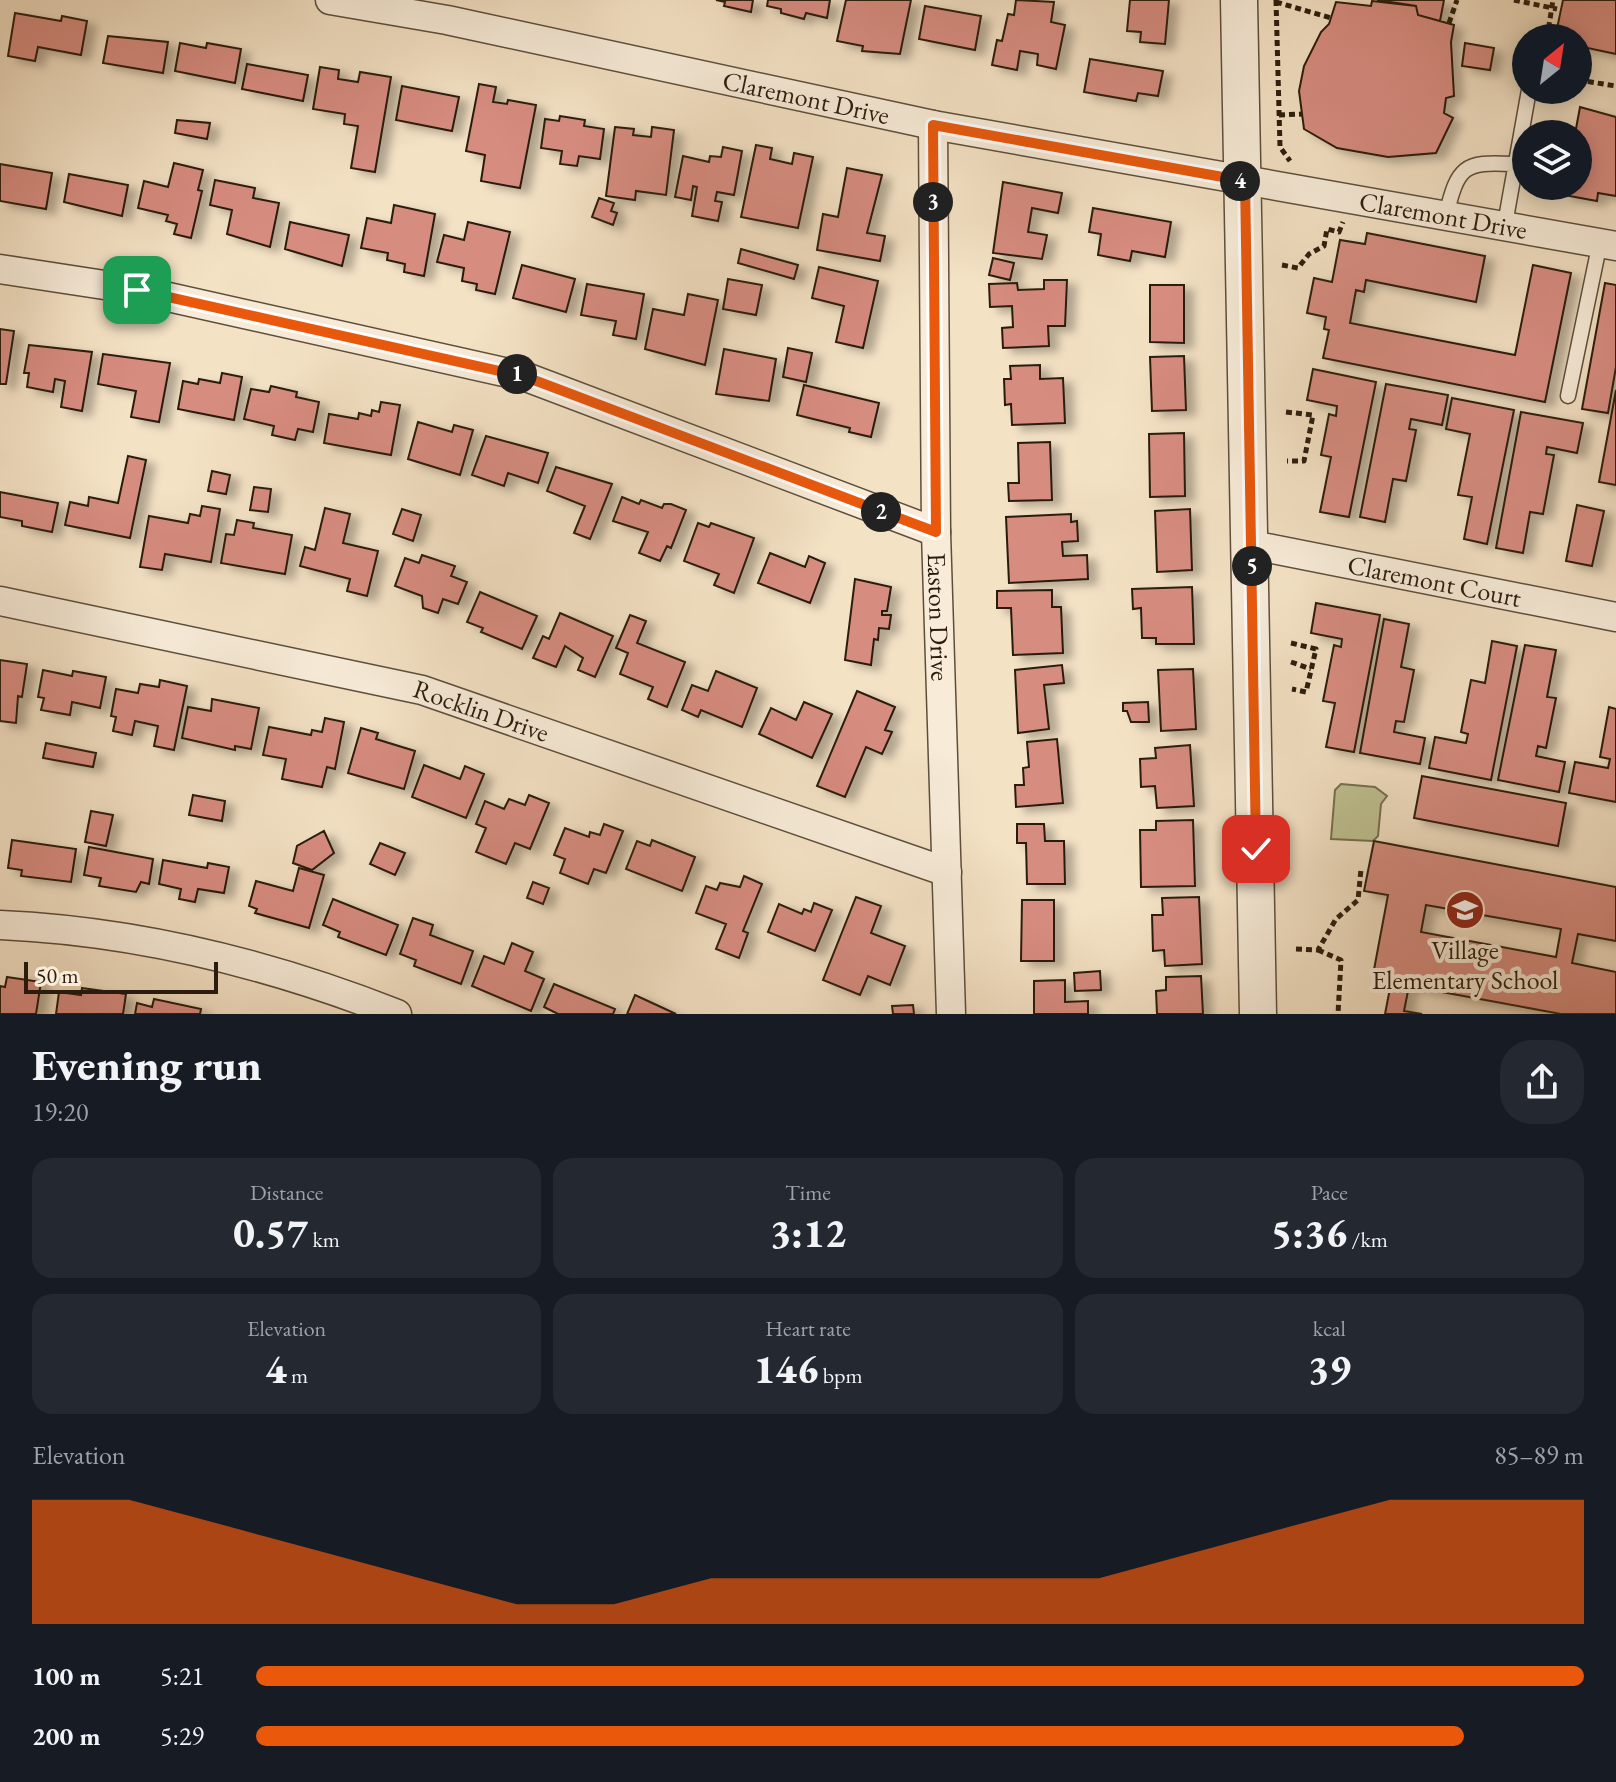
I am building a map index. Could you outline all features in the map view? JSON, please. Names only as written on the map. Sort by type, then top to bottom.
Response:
[{"type":"street","name":"Claremont Drive","points":[[330,0],[449,10],[933,125],[1608,244]]},
{"type":"street","points":[[1239,0],[1252,545],[1258,1014]]},
{"type":"street","name":"Easton Drive","points":[[933,125],[936,532],[951,1014]]},
{"type":"street","points":[[0,269],[137,290],[526,377],[936,532]]},
{"type":"street","name":"Claremont Court","points":[[1252,545],[1616,617]]},
{"type":"street","name":"Rocklin Drive","points":[[0,601],[422,690],[947,872]]},
{"type":"street","points":[[0,925],[44,927],[176,945],[348,995],[397,1014]]},
{"type":"lane","points":[[1446,215],[1454,181],[1464,168],[1486,162],[1512,164]]},
{"type":"lane","points":[[1505,224],[1512,172]]},
{"type":"lane","points":[[1568,396],[1608,244]]},
{"type":"path","points":[[1449,23],[1457,0]]},
{"type":"path","points":[[1514,0],[1554,9]]},
{"type":"path","points":[[1550,24],[1553,0]]},
{"type":"path","points":[[1304,164],[1289,161],[1280,147],[1276,1],[1331,18]]},
{"type":"path","points":[[1592,82],[1616,86]]},
{"type":"path","points":[[1279,115],[1302,114]]},
{"type":"path","points":[[1282,265],[1298,268],[1309,254],[1324,246],[1327,229],[1339,232],[1343,221]]},
{"type":"path","points":[[1286,412],[1313,415],[1304,461],[1287,461]]},
{"type":"path","points":[[1291,643],[1316,649],[1306,692],[1292,689]]},
{"type":"path","points":[[1291,662],[1311,669]]},
{"type":"path","points":[[1318,950],[1336,919],[1358,900],[1361,869]]},
{"type":"path","points":[[1296,949],[1318,950],[1341,960],[1338,1014]]},
{"type":"green space","points":[[1341,784],[1375,787],[1387,796],[1381,804],[1378,836],[1373,841],[1331,839],[1335,790]]},
{"type":"building","points":[[716,0],[753,0],[751,12],[724,6],[725,2]]},
{"type":"building","points":[[768,0],[830,0],[827,18],[806,13],[804,19],[767,6]]},
{"type":"building","points":[[846,0],[911,0],[900,54],[862,51],[863,46],[837,41]]},
{"type":"building","points":[[1016,0],[1054,2],[1051,22],[1065,25],[1056,69],[1037,65],[1038,54],[1020,51],[1017,70],[992,65],[997,40],[1002,41],[1008,14],[1014,15]]},
{"type":"building","points":[[1130,0],[1169,0],[1165,44],[1140,42],[1141,32],[1127,31]]},
{"type":"building","points":[[1377,0],[1444,0],[1440,21],[1418,15],[1416,6]]},
{"type":"building","points":[[1563,0],[1616,0],[1616,54],[1592,49],[1592,24],[1558,24]]},
{"type":"building","points":[[1372,1],[1416,6],[1418,15],[1454,25],[1451,42],[1454,96],[1446,98],[1444,113],[1453,118],[1436,153],[1388,157],[1337,148],[1304,129],[1299,91],[1304,66],[1321,32],[1329,24],[1336,2],[1371,6]]},
{"type":"building","points":[[925,6],[981,16],[975,50],[919,39]]},
{"type":"building","points":[[15,13],[61,21],[62,16],[87,21],[81,55],[38,47],[35,61],[8,56]]},
{"type":"building","points":[[108,36],[168,42],[163,73],[103,63]]},
{"type":"building","points":[[180,43],[206,48],[207,43],[241,49],[235,83],[175,71]]},
{"type":"building","points":[[1465,43],[1494,48],[1490,70],[1462,66]]},
{"type":"building","points":[[1090,59],[1163,71],[1158,96],[1138,93],[1136,101],[1084,92]]},
{"type":"building","points":[[247,64],[308,75],[303,101],[242,89]]},
{"type":"building","points":[[320,67],[339,70],[338,79],[358,82],[360,72],[391,77],[375,172],[351,168],[358,126],[344,124],[345,114],[313,109]]},
{"type":"building","points":[[479,84],[496,87],[493,102],[507,104],[508,100],[536,105],[520,188],[481,181],[485,155],[466,151]]},
{"type":"building","points":[[402,86],[459,97],[452,131],[396,120]]},
{"type":"building","points":[[1580,107],[1616,117],[1616,196],[1598,193],[1597,201],[1592,200],[1592,120],[1578,120]]},
{"type":"building","points":[[560,116],[585,120],[584,126],[604,129],[600,159],[579,156],[577,166],[560,164],[562,151],[541,148],[545,119],[559,121]]},
{"type":"building","points":[[177,120],[210,123],[207,139],[175,133]]},
{"type":"building","points":[[615,127],[634,129],[633,135],[651,137],[652,127],[674,130],[666,195],[636,191],[635,200],[606,196]]},
{"type":"building","points":[[756,145],[772,148],[770,159],[792,164],[794,153],[813,157],[798,228],[741,217]]},
{"type":"building","points":[[723,147],[742,151],[734,195],[717,192],[715,201],[722,202],[718,221],[692,216],[697,187],[693,186],[691,200],[675,197],[683,156],[709,162],[710,156],[721,157]]},
{"type":"building","points":[[174,163],[203,170],[198,190],[202,191],[191,238],[174,234],[177,224],[166,221],[168,215],[138,208],[144,181],[168,187]]},
{"type":"building","points":[[0,164],[52,173],[46,209],[0,201]]},
{"type":"building","points":[[847,168],[882,175],[867,233],[885,236],[880,261],[817,250],[823,214],[838,217]]},
{"type":"building","points":[[69,174],[128,185],[122,216],[64,202]]},
{"type":"building","points":[[215,180],[255,188],[253,198],[279,203],[270,247],[227,234],[232,210],[210,205]]},
{"type":"building","points":[[1003,182],[1062,193],[1058,213],[1032,208],[1028,232],[1047,235],[1042,259],[993,253]]},
{"type":"building","points":[[599,198],[614,203],[611,211],[617,213],[613,225],[592,217]]},
{"type":"building","points":[[394,205],[435,214],[424,276],[404,272],[405,264],[387,260],[388,253],[361,248],[367,218],[391,223]]},
{"type":"building","points":[[1093,208],[1171,222],[1165,257],[1132,251],[1130,261],[1098,255],[1101,234],[1089,232]]},
{"type":"building","points":[[290,222],[349,235],[342,266],[285,249]]},
{"type":"building","points":[[468,222],[510,232],[495,294],[476,290],[477,284],[462,281],[464,268],[437,262],[444,235],[464,240]]},
{"type":"building","points":[[1367,233],[1485,256],[1476,302],[1366,280],[1364,292],[1356,290],[1350,323],[1515,355],[1533,265],[1571,273],[1545,402],[1323,358],[1329,330],[1324,329],[1326,317],[1307,313],[1314,278],[1332,282],[1340,240],[1365,244]]},
{"type":"building","points":[[741,249],[798,265],[794,279],[738,263]]},
{"type":"building","points":[[993,258],[1014,263],[1010,280],[989,275]]},
{"type":"building","points":[[522,265],[575,279],[566,312],[513,298]]},
{"type":"building","points":[[819,267],[878,281],[863,348],[836,342],[844,306],[812,298]]},
{"type":"building","points":[[728,279],[762,285],[756,315],[723,309]]},
{"type":"building","points":[[1044,280],[1067,280],[1065,326],[1048,326],[1049,346],[1003,348],[1002,328],[1013,327],[1012,306],[990,307],[989,284],[1017,283],[1018,290],[1044,289]]},
{"type":"building","points":[[1605,283],[1616,285],[1616,367],[1608,413],[1582,409]]},
{"type":"building","points":[[587,284],[644,294],[636,339],[613,335],[616,321],[581,315]]},
{"type":"building","points":[[1150,285],[1184,285],[1184,343],[1150,342]]},
{"type":"building","points":[[688,294],[718,300],[705,365],[645,349],[653,309],[684,315]]},
{"type":"building","points":[[0,329],[14,331],[6,384],[0,384]]},
{"type":"building","points":[[29,345],[92,352],[82,411],[61,407],[65,381],[55,379],[53,392],[27,387],[29,373],[24,373]]},
{"type":"building","points":[[788,348],[812,353],[806,382],[783,377]]},
{"type":"building","points":[[724,349],[776,359],[769,401],[716,394]]},
{"type":"building","points":[[103,354],[170,363],[159,422],[131,417],[136,391],[98,384]]},
{"type":"building","points":[[1184,356],[1186,410],[1152,411],[1150,357]]},
{"type":"building","points":[[1040,365],[1040,379],[1063,378],[1065,423],[1012,425],[1011,404],[1005,405],[1004,379],[1011,379],[1010,366]]},
{"type":"building","points":[[1313,369],[1376,382],[1349,517],[1320,512],[1331,457],[1321,455],[1329,414],[1336,416],[1337,406],[1307,400]]},
{"type":"building","points":[[222,373],[242,377],[234,420],[178,409],[183,381],[198,384],[199,379],[220,383]]},
{"type":"building","points":[[1386,384],[1448,395],[1442,425],[1411,419],[1409,429],[1416,430],[1406,481],[1393,479],[1385,522],[1360,517]]},
{"type":"building","points":[[804,385],[879,403],[871,437],[849,432],[850,428],[797,415]]},
{"type":"building","points":[[271,386],[297,392],[296,397],[319,402],[313,432],[298,429],[295,440],[272,435],[274,426],[244,419],[251,389],[269,392]]},
{"type":"building","points":[[1616,390],[1616,485],[1599,482]]},
{"type":"building","points":[[1452,398],[1514,410],[1487,544],[1464,539],[1472,497],[1458,495],[1470,434],[1446,429]]},
{"type":"building","points":[[381,402],[400,405],[391,455],[324,443],[329,414],[358,419],[359,413],[371,416],[372,410],[379,412]]},
{"type":"building","points":[[1521,412],[1583,423],[1577,453],[1547,447],[1546,454],[1554,455],[1543,514],[1530,512],[1523,553],[1496,548]]},
{"type":"building","points":[[418,422],[452,432],[454,425],[473,430],[460,475],[408,459]]},
{"type":"building","points":[[1184,433],[1185,496],[1150,497],[1149,434]]},
{"type":"building","points":[[486,436],[548,453],[538,483],[508,473],[504,486],[472,475]]},
{"type":"building","points":[[1050,442],[1052,500],[1009,501],[1008,483],[1019,483],[1018,443]]},
{"type":"building","points":[[128,456],[146,460],[130,538],[65,525],[70,502],[88,506],[89,497],[118,503]]},
{"type":"building","points":[[556,467],[612,484],[590,539],[574,533],[585,506],[547,491]]},
{"type":"building","points":[[212,471],[230,475],[226,494],[208,491]]},
{"type":"building","points":[[254,487],[271,489],[268,512],[250,510]]},
{"type":"building","points":[[0,492],[58,503],[52,532],[22,526],[22,521],[0,517]]},
{"type":"building","points":[[622,497],[639,504],[641,500],[662,508],[664,504],[671,504],[686,510],[671,548],[667,546],[660,561],[639,553],[648,532],[613,521]]},
{"type":"building","points":[[1577,505],[1604,511],[1592,566],[1566,561]]},
{"type":"building","points":[[202,506],[220,509],[211,562],[165,554],[162,570],[140,567],[149,516],[188,523],[190,514],[200,516]]},
{"type":"building","points":[[325,508],[350,514],[343,543],[378,551],[367,596],[347,591],[350,579],[300,566],[305,547],[315,550]]},
{"type":"building","points":[[402,509],[421,515],[413,541],[393,534]]},
{"type":"building","points":[[1190,509],[1192,570],[1157,572],[1155,511]]},
{"type":"building","points":[[1071,514],[1071,522],[1077,521],[1078,541],[1062,542],[1063,556],[1087,555],[1088,579],[1009,583],[1006,517]]},
{"type":"building","points":[[237,520],[254,523],[253,528],[292,535],[285,574],[221,563],[226,534],[234,535]]},
{"type":"building","points":[[698,523],[709,527],[711,523],[754,538],[734,593],[714,585],[719,574],[684,561]]},
{"type":"building","points":[[770,553],[805,567],[809,556],[825,563],[810,603],[758,583]]},
{"type":"building","points":[[422,555],[455,566],[451,576],[467,582],[458,604],[443,599],[438,613],[423,608],[422,596],[395,586],[405,558],[419,563]]},
{"type":"building","points":[[855,579],[891,587],[887,611],[882,611],[882,615],[891,615],[889,629],[879,628],[878,640],[874,639],[871,665],[845,660]]},
{"type":"building","points":[[1192,587],[1194,644],[1156,644],[1156,638],[1142,638],[1141,608],[1133,609],[1132,589]]},
{"type":"building","points":[[1052,590],[1052,607],[1061,607],[1063,653],[1013,655],[1011,608],[997,608],[997,591]]},
{"type":"building","points":[[480,592],[537,616],[522,649],[481,632],[483,628],[467,622]]},
{"type":"building","points":[[1316,603],[1380,615],[1354,752],[1326,747],[1335,703],[1323,701],[1334,645],[1341,647],[1342,639],[1311,633]]},
{"type":"building","points":[[560,613],[613,636],[595,677],[578,670],[583,658],[565,646],[556,667],[533,658],[543,636],[549,639]]},
{"type":"building","points":[[630,615],[646,621],[637,643],[685,662],[667,707],[648,699],[653,687],[620,674],[628,653],[616,648]]},
{"type":"building","points":[[1384,619],[1409,624],[1401,667],[1414,670],[1404,722],[1396,721],[1394,732],[1425,738],[1420,764],[1360,753]]},
{"type":"building","points":[[1492,641],[1517,646],[1491,780],[1429,768],[1435,737],[1466,743],[1468,734],[1461,732],[1471,680],[1485,683]]},
{"type":"building","points":[[1525,645],[1556,650],[1547,697],[1556,698],[1546,748],[1538,746],[1536,756],[1565,762],[1559,792],[1498,780]]},
{"type":"building","points":[[0,660],[27,664],[22,697],[18,696],[16,723],[0,721]]},
{"type":"building","points":[[1062,665],[1064,683],[1044,685],[1049,729],[1018,733],[1015,670]]},
{"type":"building","points":[[1193,669],[1196,729],[1161,731],[1158,670]]},
{"type":"building","points":[[43,670],[72,676],[73,671],[106,677],[100,708],[72,702],[70,715],[41,710],[44,698],[38,697]]},
{"type":"building","points":[[716,671],[757,688],[742,727],[701,710],[698,717],[682,710],[692,685],[708,691]]},
{"type":"building","points":[[160,680],[187,686],[174,750],[154,746],[158,726],[135,721],[132,735],[113,731],[116,717],[111,716],[116,689],[138,693],[140,684],[159,687]]},
{"type":"building","points":[[857,691],[895,707],[885,730],[892,732],[882,754],[866,747],[845,797],[817,786]]},
{"type":"building","points":[[212,699],[259,708],[251,749],[235,746],[235,750],[182,738],[188,707],[211,711]]},
{"type":"building","points":[[804,702],[832,714],[812,758],[759,734],[771,708],[796,720]]},
{"type":"building","points":[[1148,702],[1149,722],[1131,722],[1127,711],[1123,711],[1123,703]]},
{"type":"building","points":[[1609,707],[1616,709],[1616,802],[1569,793],[1575,762],[1608,768],[1610,759],[1600,757]]},
{"type":"building","points":[[325,718],[344,722],[335,769],[327,767],[322,787],[282,779],[286,759],[263,755],[269,727],[311,735],[312,730],[322,732]]},
{"type":"building","points":[[361,728],[378,733],[376,739],[415,751],[404,789],[348,773]]},
{"type":"building","points":[[1057,739],[1063,803],[1016,807],[1015,785],[1024,785],[1023,768],[1029,767],[1027,742]]},
{"type":"building","points":[[46,743],[96,753],[93,767],[43,758]]},
{"type":"building","points":[[1190,745],[1194,806],[1157,808],[1155,786],[1141,787],[1140,759],[1156,758],[1155,748]]},
{"type":"building","points":[[424,765],[460,779],[465,766],[484,774],[466,818],[412,797]]},
{"type":"building","points":[[1422,776],[1566,803],[1558,846],[1414,818]]},
{"type":"building","points":[[193,795],[225,801],[222,821],[189,815]]},
{"type":"building","points":[[529,795],[549,803],[530,849],[515,843],[506,864],[476,852],[486,828],[476,824],[485,801],[504,809],[509,799],[525,805]]},
{"type":"building","points":[[91,811],[113,815],[106,846],[85,842]]},
{"type":"building","points":[[1193,820],[1195,886],[1141,887],[1140,830],[1156,830],[1156,821]]},
{"type":"building","points":[[604,824],[623,831],[606,873],[594,869],[588,884],[560,873],[565,859],[554,855],[565,828],[589,837],[590,832],[600,835]]},
{"type":"building","points":[[1017,824],[1044,824],[1045,841],[1064,841],[1065,884],[1027,884],[1026,843],[1017,843]]},
{"type":"building","points":[[324,831],[334,853],[312,870],[293,863],[297,846]]},
{"type":"building","points":[[12,840],[76,849],[71,882],[21,876],[22,870],[8,868]]},
{"type":"building","points":[[652,840],[695,857],[682,891],[626,869],[637,841],[650,846]]},
{"type":"building","points":[[1374,841],[1616,887],[1616,941],[1578,934],[1572,963],[1616,972],[1616,1014],[1561,1014],[1409,986],[1404,1011],[1422,1014],[1385,1014],[1392,978],[1373,975],[1388,895],[1364,891]],"holes":[[[1426,905],[1561,929],[1556,957],[1421,932]]]},
{"type":"building","points":[[380,843],[405,853],[395,875],[370,864]]},
{"type":"building","points":[[89,847],[153,859],[149,884],[141,882],[136,892],[99,886],[101,878],[84,875]]},
{"type":"building","points":[[163,860],[207,868],[208,863],[229,867],[224,893],[198,889],[195,902],[179,899],[181,889],[159,884]]},
{"type":"building","points":[[299,868],[324,875],[309,928],[255,913],[257,909],[249,906],[256,881],[293,891]]},
{"type":"building","points":[[744,876],[762,884],[743,931],[748,933],[739,958],[716,949],[726,924],[696,913],[706,886],[717,890],[720,883],[740,887]]},
{"type":"building","points":[[533,882],[549,888],[543,904],[527,898]]},
{"type":"building","points":[[856,897],[881,906],[871,933],[905,946],[890,985],[868,976],[860,995],[823,980]]},
{"type":"building","points":[[1199,897],[1202,964],[1165,966],[1164,950],[1153,951],[1152,915],[1163,915],[1162,898]]},
{"type":"building","points":[[333,899],[398,925],[386,955],[338,937],[340,932],[323,925]]},
{"type":"building","points":[[1022,900],[1054,900],[1054,961],[1021,961]]},
{"type":"building","points":[[814,903],[832,910],[815,951],[768,932],[779,904],[802,914],[804,909],[811,912]]},
{"type":"building","points":[[413,918],[433,925],[430,935],[473,951],[461,984],[414,966],[416,960],[400,954]]},
{"type":"building","points":[[512,943],[533,952],[525,971],[544,979],[531,1011],[472,986],[484,956],[504,964]]},
{"type":"building","points":[[1100,971],[1101,990],[1075,991],[1074,973]]},
{"type":"building","points":[[1201,976],[1203,1014],[1157,1014],[1156,991],[1166,990],[1166,977]]},
{"type":"building","points":[[7,977],[41,982],[36,1014],[0,1014],[0,986],[5,987]]},
{"type":"building","points":[[1065,980],[1065,1002],[1088,1001],[1088,1014],[1034,1014],[1034,981]]},
{"type":"building","points":[[554,984],[615,1009],[613,1014],[558,1014],[544,1007]]},
{"type":"building","points":[[82,988],[126,994],[123,1014],[56,1014],[59,992],[81,995]]},
{"type":"building","points":[[635,995],[676,1014],[627,1014]]},
{"type":"building","points":[[154,999],[201,1009],[200,1014],[135,1014],[137,1003],[152,1007]]},
{"type":"building","points":[[913,1005],[914,1014],[893,1014],[892,1006]]},
{"type":"place","name":"Village Elementary School","points":[[1465,910]]},
{"type":"route","points":[[137,290],[526,377],[936,532],[933,125],[1245,181],[1256,849]]}]
